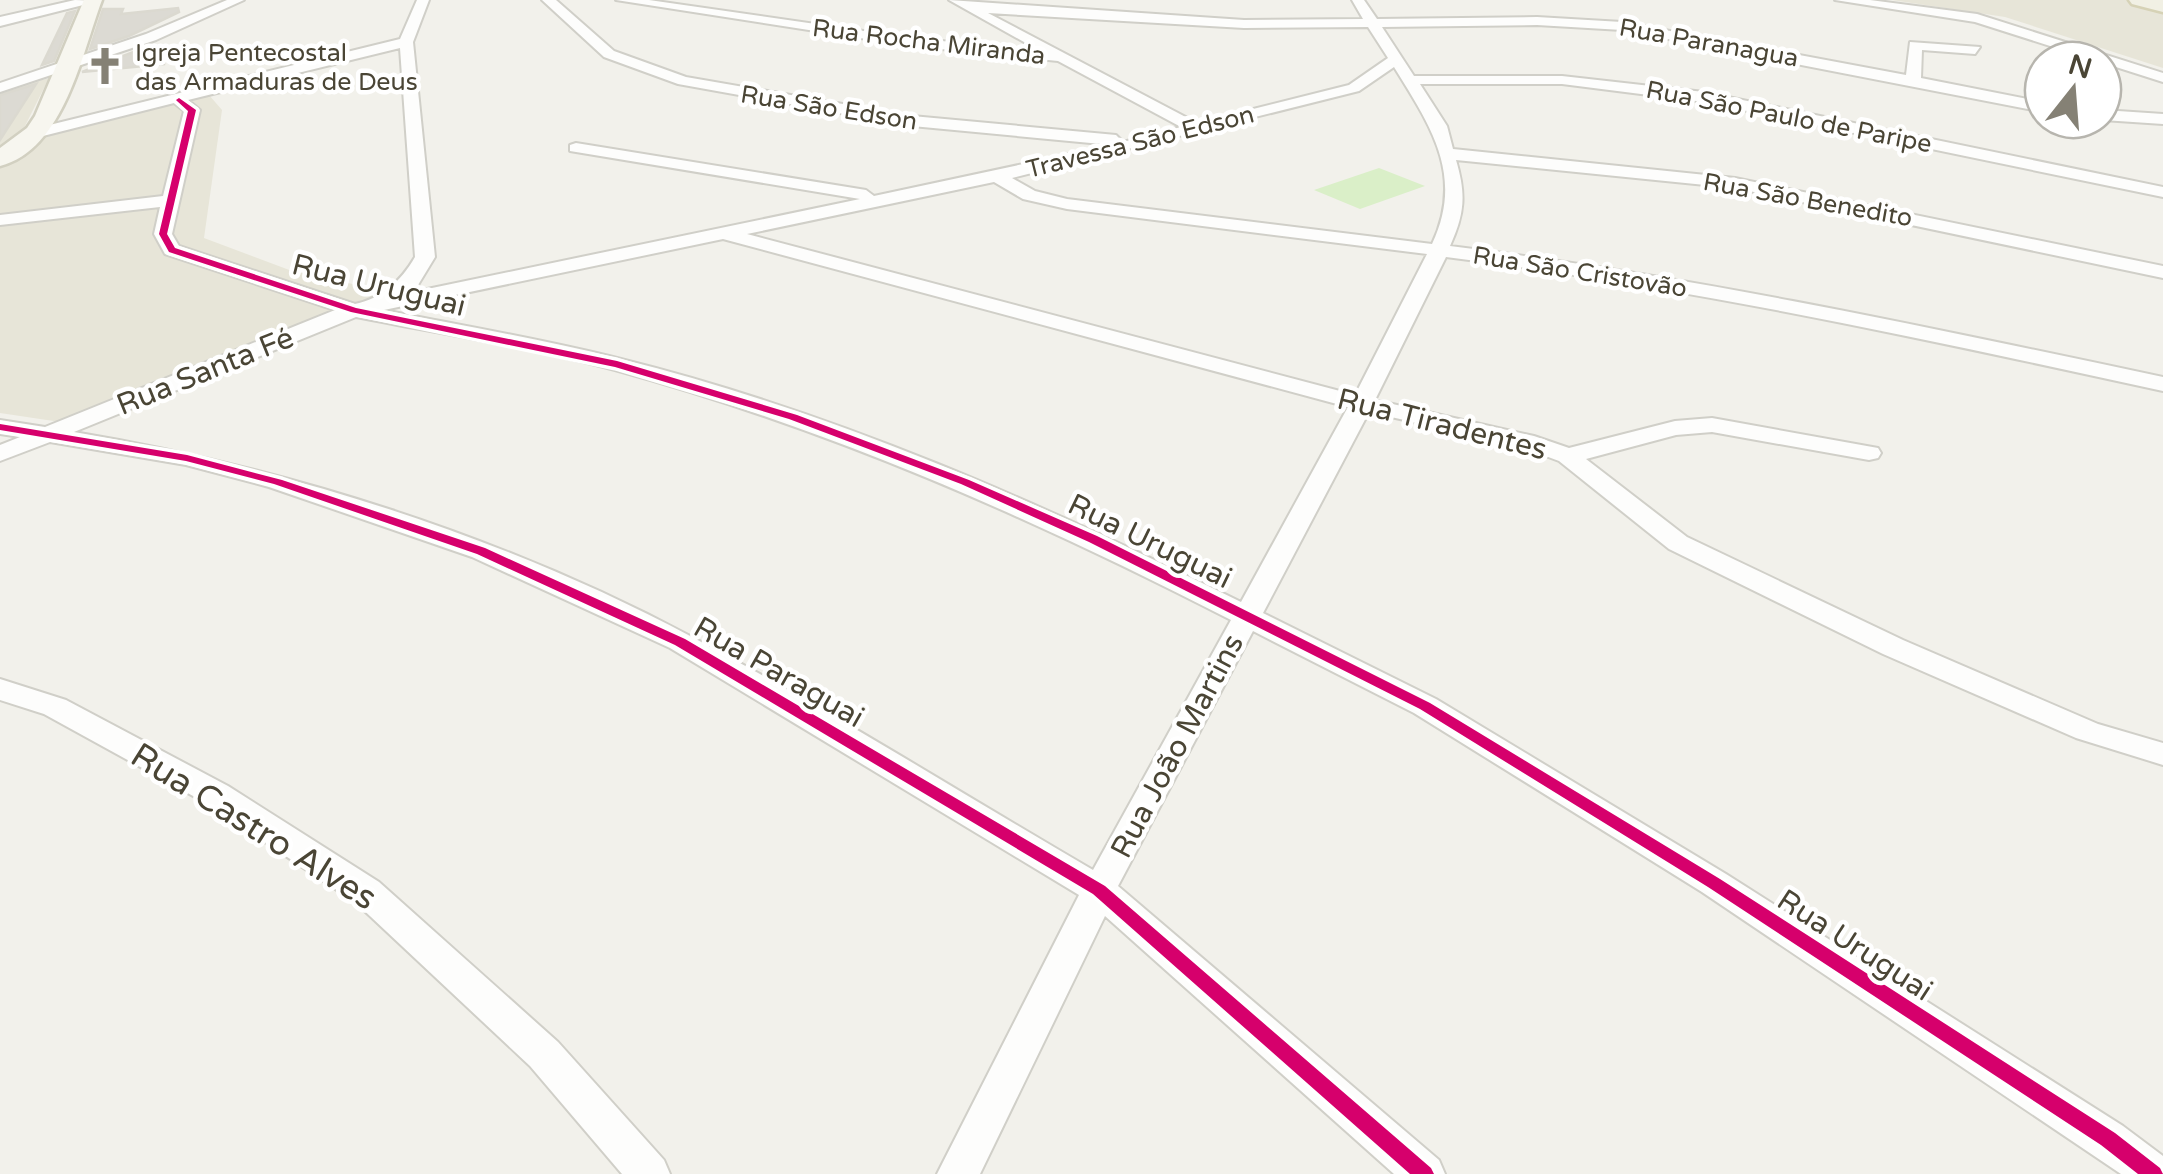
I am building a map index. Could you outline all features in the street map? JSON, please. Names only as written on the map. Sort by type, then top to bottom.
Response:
[{"type":"main road","points":[[1,158],[35,133],[93,0]]},
{"type":"main road","points":[[2139,0],[2163,6]]},
{"type":"street","points":[[0,22],[30,11],[93,0]]},
{"type":"street","points":[[0,88],[67,67],[238,0]]},
{"type":"street","points":[[367,307],[410,281],[425,257],[406,42],[424,0]]},
{"type":"street","name":"Rua São Edson","points":[[548,0],[608,54],[683,81],[912,121],[1137,141]]},
{"type":"street","name":"Rua Rocha Miranda","points":[[622,0],[912,42],[1058,57]]},
{"type":"street","points":[[955,0],[1192,126]]},
{"type":"street","points":[[1841,0],[1977,18],[2042,40]]},
{"type":"street","name":"Rua Paranagua","points":[[976,8],[1244,24],[1364,12],[1622,26],[2023,104]]},
{"type":"street","name":"Rua João Martins","points":[[958,1174],[994,1110],[1099,890],[1442,249],[1455,215],[1456,190],[1439,126],[1364,12]]},
{"type":"street","points":[[35,133],[406,42]]},
{"type":"street","points":[[1913,81],[1913,47],[1975,50]]},
{"type":"street","points":[[2123,66],[2163,78]]},
{"type":"street","name":"Travessa São Edson","points":[[367,307],[996,176],[1354,88],[1402,70]]},
{"type":"street","name":"Rua São Paulo de Paripe","points":[[1402,70],[1562,80],[1686,94],[2163,192]]},
{"type":"street","name":"Rua Uruguai","points":[[179,100],[192,110],[163,234],[172,250],[367,307],[617,364],[792,416],[965,482],[1425,706],[1680,862],[2092,1128],[2153,1174]]},
{"type":"street","points":[[2123,116],[2163,118]]},
{"type":"street","name":"Travessa São Edson","points":[[576,148],[878,198]]},
{"type":"street","name":"Rua São Benedito","points":[[1449,154],[1655,173],[1787,192],[2163,272]]},
{"type":"street","name":"Rua São Cristovão","points":[[996,176],[1029,195],[1066,204],[1442,249],[1834,313],[2163,384]]},
{"type":"street","points":[[0,220],[168,201]]},
{"type":"street","name":"Rua Tiradentes","points":[[727,234],[1359,403],[1526,441],[1568,456],[1678,544],[1894,648],[2087,731],[2163,754]]},
{"type":"street","name":"Rua Santa Fé","points":[[0,454],[367,307]]},
{"type":"street","points":[[1568,456],[1675,428],[1712,426],[1869,453]]},
{"type":"street","name":"Rua Paraguai","points":[[0,427],[187,458],[260,477],[481,550],[680,642],[1099,890],[1424,1174]]},
{"type":"street","name":"Rua Castro Alves","points":[[0,688],[56,706],[216,794],[366,892],[544,1054],[649,1174]]},
{"type":"street","points":[[2087,731],[2163,776]]},
{"type":"shaded area","points":[[1892,0],[2163,0],[2163,68],[2123,55],[2123,40],[2076,40],[2005,17]]},
{"type":"shaded area","points":[[49,78],[25,126],[66,130],[209,95],[222,110],[204,238],[292,271],[404,295],[87,426],[0,413],[0,92]]},
{"type":"green space","points":[[1379,168],[1425,186],[1360,209],[1314,190]]},
{"type":"building","points":[[178,8],[179,12],[129,36],[90,49],[103,9],[123,9],[121,14]]},
{"type":"building","points":[[75,11],[54,61],[42,65],[67,13]]},
{"type":"building","points":[[141,49],[165,52],[164,64],[82,72]]},
{"type":"building","points":[[36,84],[0,140],[0,95]]},
{"type":"cycle path","points":[[179,100],[192,110],[163,234],[172,250],[354,310],[617,364],[793,417],[965,482],[1093,539],[1425,706],[1714,883],[2108,1139],[2153,1174]]},
{"type":"cycle path","points":[[0,427],[187,458],[278,482],[481,551],[680,642],[1099,890],[1424,1174]]},
{"type":"place","name":"Igreja Pentecostal das Armaduras de Deus","points":[[105,66]]}]
